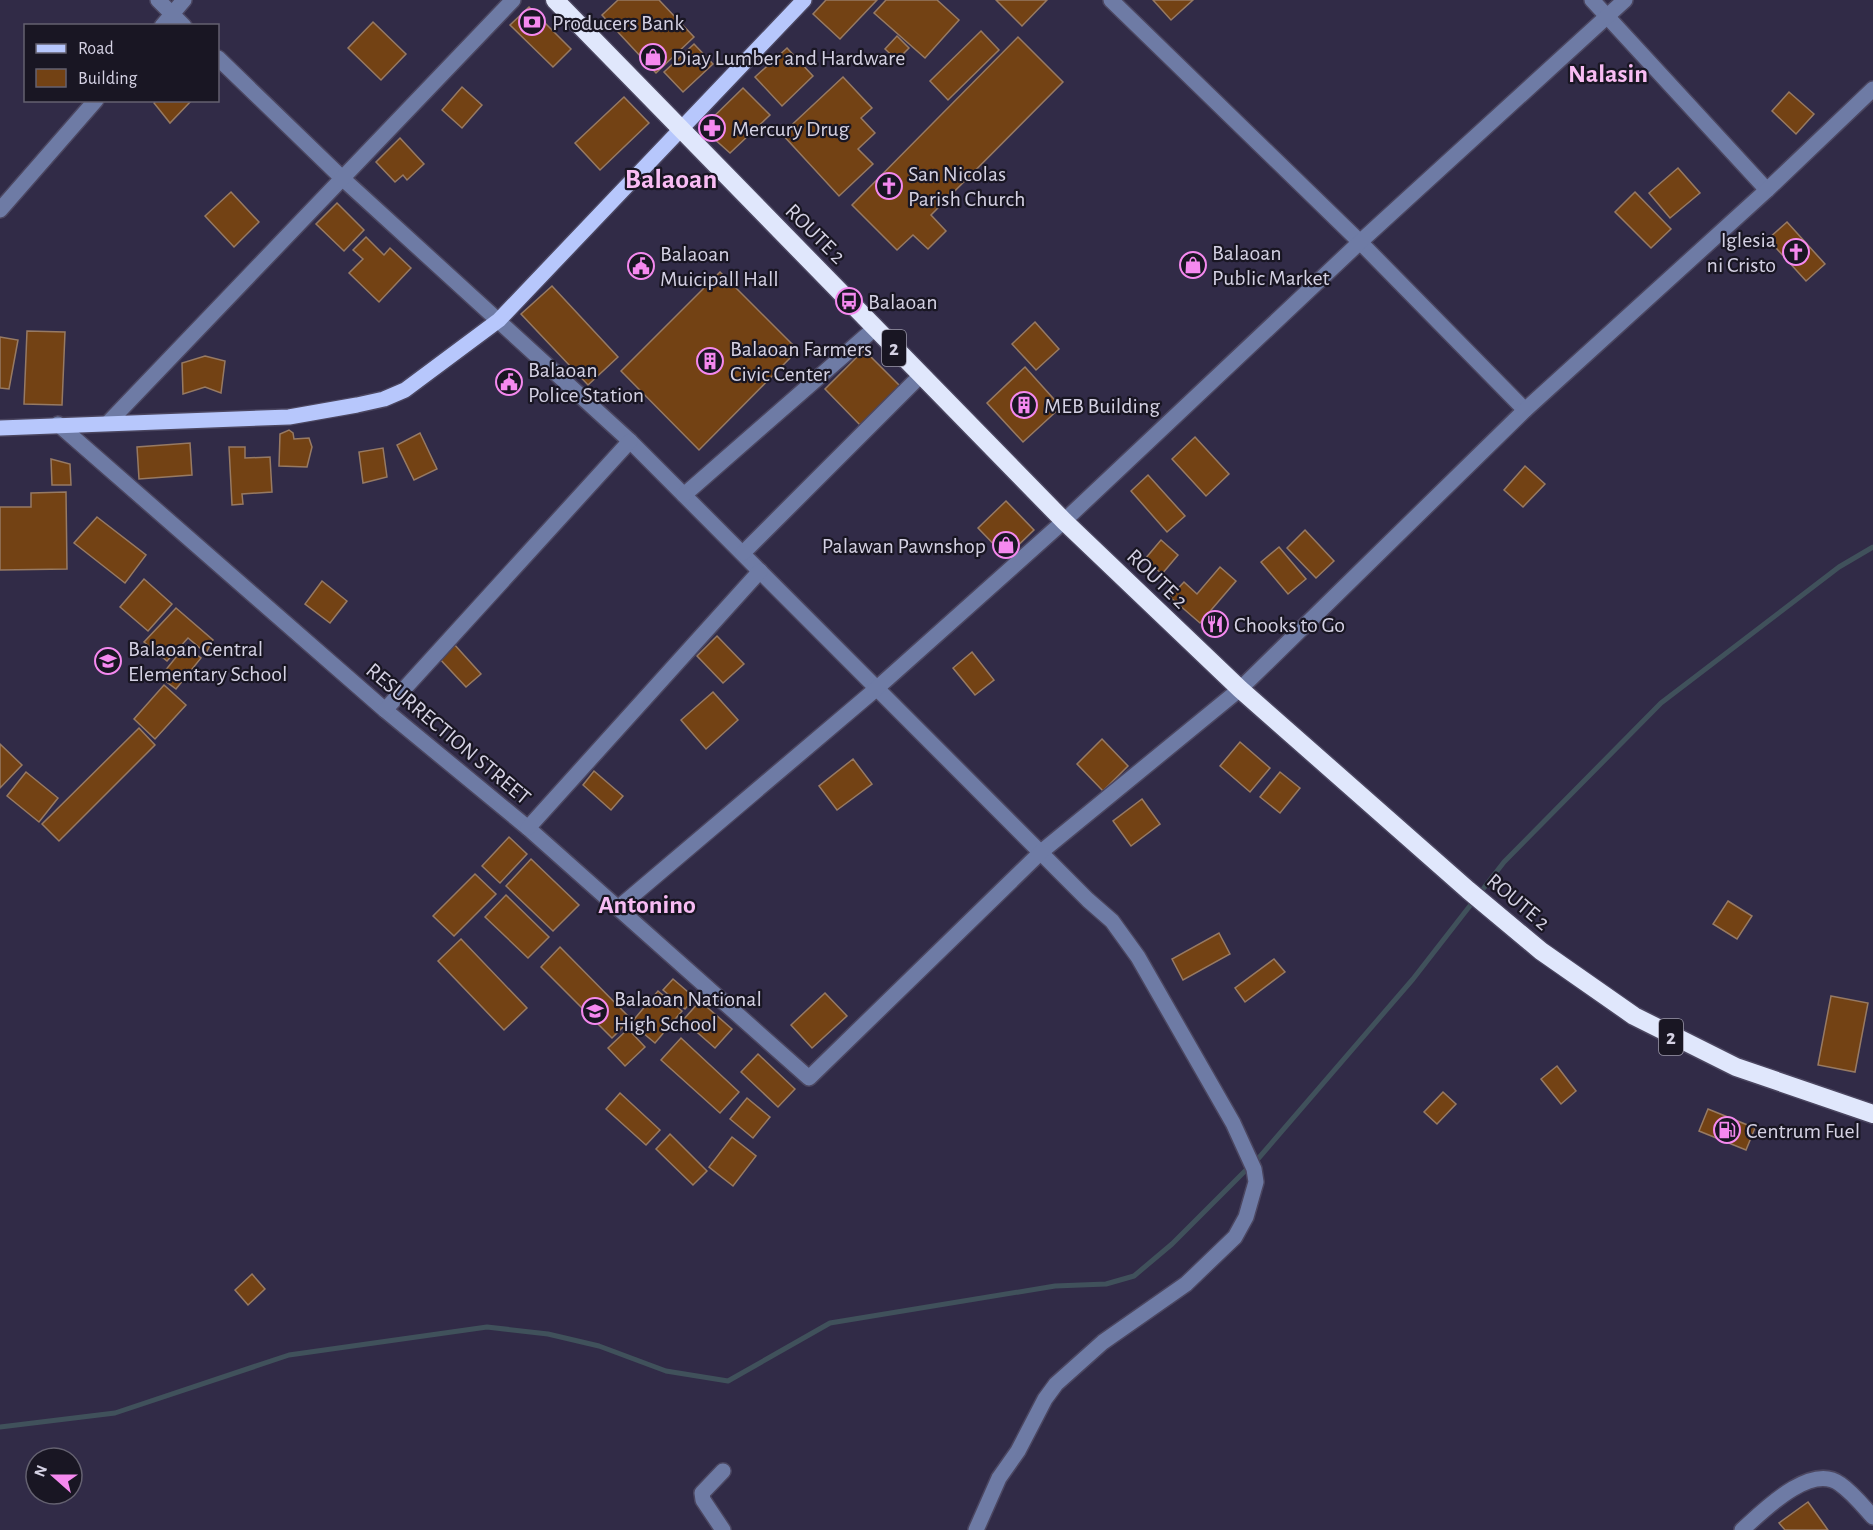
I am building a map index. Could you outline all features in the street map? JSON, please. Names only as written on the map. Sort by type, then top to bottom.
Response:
[{"type":"highway","name":"ROUTE 2","points":[[555,0],[1064,521],[1240,689],[1468,890],[1542,951],[1634,1016],[1715,1058],[1774,1082],[1873,1114]]},
{"type":"main road","points":[[0,428],[57,424],[289,417],[323,413],[384,399],[423,379],[499,320],[804,0]]},
{"type":"street","points":[[158,0],[167,20],[184,0]]},
{"type":"street","points":[[108,423],[513,0]]},
{"type":"street","points":[[1592,0],[1767,190]]},
{"type":"street","points":[[618,908],[876,689],[1064,521],[1360,242],[1625,0]]},
{"type":"street","points":[[1118,2],[1360,242],[1525,410]]},
{"type":"street","points":[[219,59],[342,178],[630,441],[1125,937],[1233,1123],[1254,1169],[1256,1182],[1246,1217],[1235,1237],[1186,1284],[1102,1342],[1056,1383],[1018,1451],[999,1478],[976,1530]]},
{"type":"street","points":[[1041,852],[1240,689],[1525,410],[1767,190],[1873,89]]},
{"type":"street","points":[[0,210],[94,102]]},
{"type":"street","points":[[684,495],[875,328]]},
{"type":"street","points":[[743,553],[921,375]]},
{"type":"street","name":"RESURRECTION STREET","points":[[57,424],[385,710],[528,828],[809,1078],[1041,852]]},
{"type":"street","points":[[385,710],[630,441]]},
{"type":"street","points":[[528,828],[760,571]]},
{"type":"street","points":[[723,1471],[702,1493],[703,1500],[723,1530]]},
{"type":"street","points":[[1742,1530],[1800,1484],[1814,1478],[1839,1482],[1873,1517]]},
{"type":"building","points":[[618,0],[659,0],[694,37],[656,73],[602,15]]},
{"type":"building","points":[[826,0],[877,0],[840,39],[813,14]]},
{"type":"building","points":[[886,0],[937,0],[959,20],[925,58],[874,13]]},
{"type":"building","points":[[996,0],[1047,0],[1022,26]]},
{"type":"building","points":[[1153,0],[1193,0],[1171,20]]},
{"type":"building","points":[[529,7],[571,49],[553,67],[510,25]]},
{"type":"building","points":[[373,22],[406,54],[381,80],[348,48]]},
{"type":"building","points":[[981,31],[999,50],[948,100],[930,81]]},
{"type":"building","points":[[897,36],[909,48],[897,60],[885,49]]},
{"type":"building","points":[[1018,37],[1063,82],[931,215],[946,231],[928,249],[913,235],[897,250],[852,205]]},
{"type":"building","points":[[694,44],[713,64],[683,92],[664,72]]},
{"type":"building","points":[[787,48],[813,76],[782,106],[755,77]]},
{"type":"building","points":[[843,77],[872,108],[861,118],[875,133],[858,149],[873,164],[839,196],[782,134]]},
{"type":"building","points":[[462,87],[482,105],[462,128],[442,110]]},
{"type":"building","points":[[743,88],[770,115],[730,153],[702,128]]},
{"type":"building","points":[[1789,92],[1814,114],[1796,134],[1772,111]]},
{"type":"building","points":[[624,97],[649,123],[600,170],[575,143]]},
{"type":"building","points":[[155,102],[190,102],[170,123]]},
{"type":"building","points":[[400,138],[424,164],[407,180],[403,175],[395,182],[376,162]]},
{"type":"building","points":[[1678,168],[1700,193],[1670,218],[1649,193]]},
{"type":"building","points":[[231,192],[259,222],[234,247],[205,216]]},
{"type":"building","points":[[1635,192],[1671,229],[1651,248],[1615,212]]},
{"type":"building","points":[[337,203],[364,230],[344,251],[316,224]]},
{"type":"building","name":"Iglesia ni Cristo","points":[[1787,222],[1825,264],[1806,281],[1768,239]]},
{"type":"building","points":[[366,237],[384,255],[390,248],[411,268],[379,302],[349,273],[363,259],[353,250]]},
{"type":"building","name":"Balaoan Farmers Civic Center","points":[[720,272],[798,350],[699,450],[621,371]]},
{"type":"building","points":[[552,286],[618,357],[588,385],[521,314]]},
{"type":"building","points":[[1035,322],[1059,349],[1036,370],[1012,344]]},
{"type":"building","points":[[27,331],[65,332],[62,405],[24,404]]},
{"type":"building","points":[[0,337],[18,340],[9,389],[0,388]]},
{"type":"building","points":[[864,350],[900,386],[860,425],[825,389]]},
{"type":"building","points":[[205,356],[225,361],[221,393],[205,387],[183,394],[182,363]]},
{"type":"building","name":"MEB Building","points":[[1025,367],[1061,407],[1023,442],[987,403]]},
{"type":"building","points":[[289,430],[293,433],[294,439],[309,438],[312,447],[307,467],[279,466],[280,434]]},
{"type":"building","points":[[420,433],[437,469],[414,480],[397,445]]},
{"type":"building","points":[[1195,437],[1229,474],[1206,496],[1172,459]]},
{"type":"building","points":[[190,443],[192,475],[139,479],[137,447]]},
{"type":"building","points":[[229,447],[245,447],[245,458],[270,457],[272,492],[242,494],[243,504],[232,505]]},
{"type":"building","points":[[383,448],[387,477],[363,483],[359,452]]},
{"type":"building","points":[[51,459],[70,464],[71,485],[52,485]]},
{"type":"building","points":[[1525,466],[1545,484],[1523,507],[1504,490]]},
{"type":"building","points":[[1148,475],[1185,516],[1167,532],[1131,491]]},
{"type":"building","points":[[66,492],[67,569],[0,570],[0,507],[31,507],[31,493]]},
{"type":"building","points":[[1006,501],[1034,530],[1006,557],[978,528]]},
{"type":"building","points":[[97,517],[146,555],[125,583],[74,543]]},
{"type":"building","points":[[1305,530],[1334,561],[1316,578],[1287,548]]},
{"type":"building","points":[[1161,540],[1178,555],[1162,574],[1145,559]]},
{"type":"building","points":[[1279,547],[1306,579],[1288,594],[1261,562]]},
{"type":"building","points":[[1220,567],[1236,581],[1200,623],[1170,597],[1184,582],[1197,594]]},
{"type":"building","points":[[144,579],[172,604],[148,631],[120,607]]},
{"type":"building","points":[[322,581],[347,601],[330,623],[305,604]]},
{"type":"building","points":[[176,608],[213,640],[206,653],[188,638],[167,661],[144,642]]},
{"type":"building","points":[[717,636],[744,664],[723,683],[697,656]]},
{"type":"building","points":[[453,643],[481,674],[466,687],[438,657]]},
{"type":"building","points":[[185,646],[201,658],[176,689],[160,677]]},
{"type":"building","points":[[972,652],[994,680],[975,695],[953,668]]},
{"type":"building","points":[[164,685],[186,705],[155,739],[134,719]]},
{"type":"building","points":[[713,692],[738,720],[706,749],[681,720]]},
{"type":"building","points":[[139,728],[155,745],[59,841],[42,824]]},
{"type":"building","points":[[1102,739],[1128,766],[1103,791],[1077,764]]},
{"type":"building","points":[[1240,742],[1270,768],[1250,792],[1220,766]]},
{"type":"building","points":[[0,744],[22,765],[0,788]]},
{"type":"building","points":[[853,759],[872,784],[837,810],[819,786]]},
{"type":"building","points":[[594,771],[623,796],[611,810],[583,785]]},
{"type":"building","points":[[26,772],[58,798],[39,822],[7,796]]},
{"type":"building","points":[[1280,772],[1300,788],[1280,813],[1260,797]]},
{"type":"building","points":[[1142,799],[1160,824],[1131,846],[1113,821]]},
{"type":"building","points":[[509,837],[527,854],[500,883],[482,866]]},
{"type":"building","points":[[531,859],[579,905],[553,931],[506,886]]},
{"type":"building","points":[[475,874],[496,894],[454,936],[433,916]]},
{"type":"building","points":[[506,895],[549,937],[528,958],[485,917]]},
{"type":"building","points":[[1728,901],[1752,916],[1737,939],[1713,924]]},
{"type":"building","points":[[1219,933],[1230,954],[1183,980],[1172,959]]},
{"type":"building","points":[[461,939],[527,1008],[504,1030],[438,961]]},
{"type":"building","points":[[560,947],[631,1019],[612,1038],[541,967]]},
{"type":"building","points":[[1274,959],[1285,972],[1245,1002],[1235,988]]},
{"type":"building","points":[[673,979],[695,998],[685,1009],[663,990]]},
{"type":"building","points":[[658,991],[682,1011],[655,1043],[631,1023]]},
{"type":"building","points":[[825,993],[847,1016],[812,1048],[791,1025]]},
{"type":"building","points":[[1831,996],[1868,1003],[1855,1072],[1818,1065]]},
{"type":"building","points":[[700,1001],[732,1029],[715,1048],[683,1020]]},
{"type":"building","points":[[628,1029],[645,1047],[625,1066],[608,1048]]},
{"type":"building","points":[[681,1038],[739,1092],[720,1113],[661,1060]]},
{"type":"building","points":[[758,1054],[795,1089],[778,1107],[741,1072]]},
{"type":"building","points":[[1557,1066],[1576,1091],[1561,1104],[1541,1079]]},
{"type":"building","points":[[1443,1092],[1456,1104],[1437,1124],[1424,1112]]},
{"type":"building","points":[[620,1093],[660,1130],[646,1145],[606,1109]]},
{"type":"building","points":[[747,1098],[770,1117],[753,1138],[730,1119]]},
{"type":"building","name":"Centrum Fuel","points":[[1708,1109],[1755,1128],[1746,1150],[1699,1131]]},
{"type":"building","points":[[670,1134],[707,1171],[693,1185],[656,1149]]},
{"type":"building","points":[[732,1137],[756,1156],[733,1186],[709,1167]]},
{"type":"building","points":[[252,1274],[265,1289],[248,1305],[235,1290]]},
{"type":"building","points":[[1808,1502],[1828,1530],[1785,1530],[1779,1523]]},
{"type":"waterway","points":[[1257,1160],[1413,979],[1504,862],[1661,703],[1839,567],[1873,547]]},
{"type":"waterway","points":[[0,1427],[115,1413],[289,1355],[487,1327],[548,1334],[599,1346],[666,1371],[728,1381],[830,1323],[1055,1286],[1106,1284],[1134,1276],[1172,1244],[1247,1169]]},
{"type":"place","name":"Producers Bank","points":[[532,22]]},
{"type":"place","name":"Diay Lumber and Hardware","points":[[653,57]]},
{"type":"place","name":"Mercury Drug","points":[[712,128]]},
{"type":"place","name":"San Nicolas Parish Church","points":[[889,186]]},
{"type":"place","name":"Iglesia ni Cristo","points":[[1796,252]]},
{"type":"place","name":"Balaoan Public Market","points":[[1193,265]]},
{"type":"place","name":"Balaoan Muicipall Hall","points":[[641,266]]},
{"type":"place","name":"Balaoan","points":[[849,301]]},
{"type":"place","name":"Balaoan Farmers Civic Center","points":[[710,361]]},
{"type":"place","name":"Balaoan Police Station","points":[[509,382]]},
{"type":"place","name":"MEB Building","points":[[1024,405]]},
{"type":"place","name":"Palawan Pawnshop","points":[[1006,545]]},
{"type":"place","name":"Chooks to Go","points":[[1215,624]]},
{"type":"place","name":"Balaoan Central Elementary School","points":[[108,661]]},
{"type":"place","name":"Balaoan National High School","points":[[595,1011]]},
{"type":"place","name":"Centrum Fuel","points":[[1727,1130]]},
{"type":"district","name":"Nalasin","points":[[1608,73]]},
{"type":"district","name":"Balaoan","points":[[671,178]]},
{"type":"district","name":"Antonino","points":[[647,904]]}]
